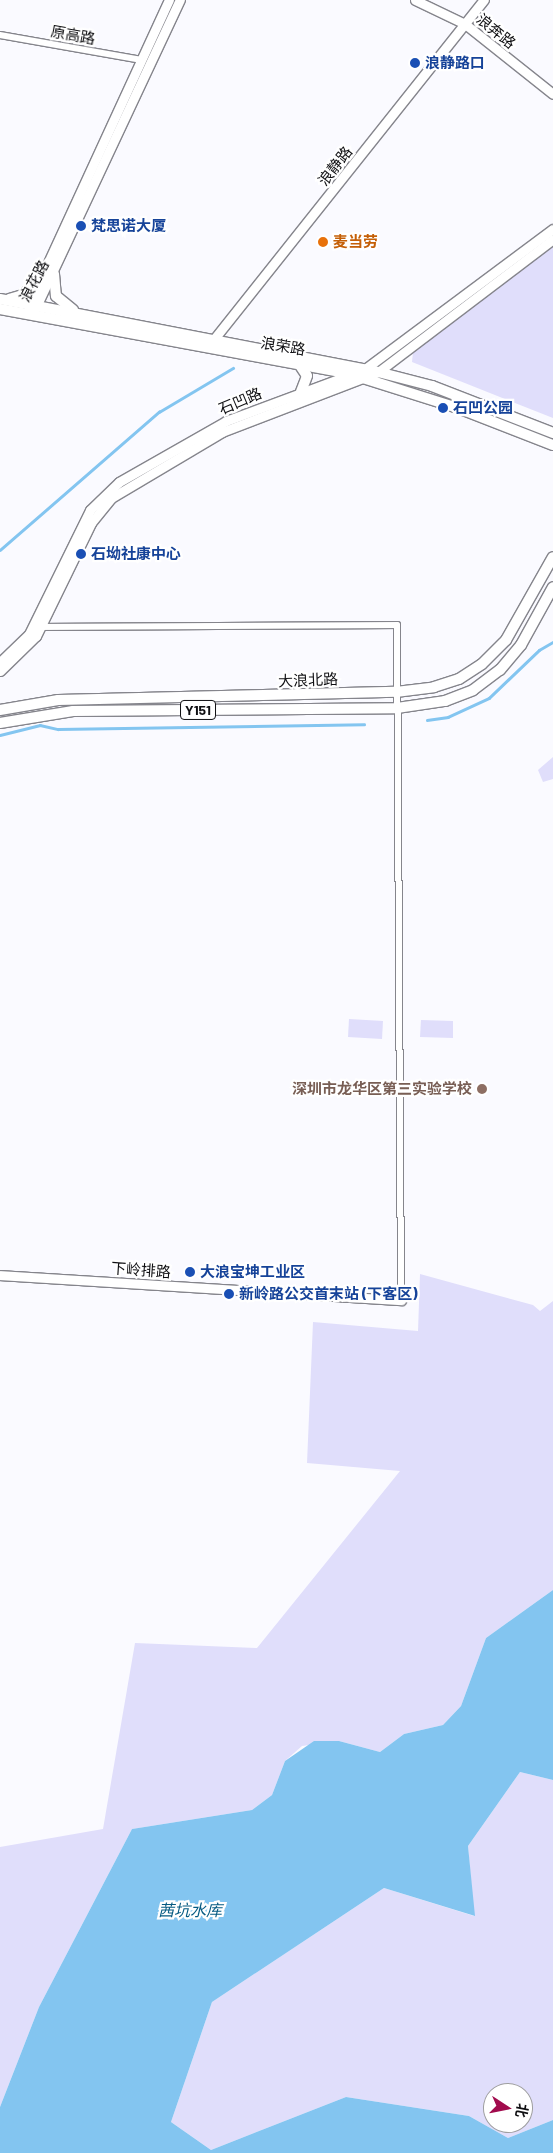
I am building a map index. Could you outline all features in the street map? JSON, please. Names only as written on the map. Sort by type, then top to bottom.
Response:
[{"type":"main road","name":"浪花路","points":[[49,274],[169,0]]},
{"type":"main road","name":"浪花路","points":[[33,309],[180,0]]},
{"type":"main road","name":"浪奔路","points":[[415,0],[465,24],[553,94]]},
{"type":"main road","name":"浪静路","points":[[210,344],[484,0]]},
{"type":"main road","name":"石凹路","points":[[0,662],[37,627],[91,523],[116,494],[222,432],[364,373],[553,229]]},
{"type":"main road","points":[[378,372],[553,239]]},
{"type":"main road","points":[[3,299],[24,295],[49,274],[59,301],[81,314]]},
{"type":"main road","name":"浪荣路","points":[[3,299],[33,309],[210,344],[246,344],[281,350],[364,373],[553,445]]},
{"type":"main road","name":"浪荣路","points":[[0,309],[33,309],[81,314],[210,344],[236,353],[350,374],[378,372],[432,386],[553,432]]},
{"type":"main road","points":[[299,364],[308,376],[300,392]]},
{"type":"main road","name":"石凹路","points":[[0,671],[29,644],[86,518],[105,494],[207,431],[300,392],[350,374]]},
{"type":"main road","name":"大浪北路","points":[[0,710],[58,700],[396,692],[434,687],[459,679],[482,664],[506,640],[553,557]]},
{"type":"main road","name":"大浪北路","points":[[0,723],[73,711],[396,708],[445,701],[472,690],[500,670],[521,645],[553,587]]},
{"type":"main road","name":"下岭排路","points":[[0,1275],[401,1300]]},
{"type":"street","name":"原高路","points":[[0,35],[142,60]]},
{"type":"street","points":[[37,627],[397,625],[401,1300]]},
{"type":"shaded area","points":[[553,245],[553,418],[412,362],[413,352]]},
{"type":"shaded area","points":[[553,757],[553,779],[543,782],[538,770]]},
{"type":"shaded area","points":[[349,1019],[383,1021],[382,1039],[348,1037]]},
{"type":"shaded area","points":[[421,1020],[453,1021],[453,1038],[420,1037]]},
{"type":"shaded area","points":[[420,1274],[533,1305],[540,1311],[553,1301],[553,1590],[486,1638],[461,1706],[443,1725],[404,1734],[380,1752],[339,1741],[302,1746],[285,1761],[272,1795],[252,1810],[132,1829],[39,2007],[0,2107],[0,1847],[103,1829],[135,1643],[257,1648],[400,1471],[307,1463],[313,1322],[418,1331]]},
{"type":"shaded area","points":[[520,1772],[553,1780],[553,2120],[533,2128],[533,2083],[483,2083],[483,2124],[469,2116],[346,2097],[211,2150],[171,2122],[212,2002],[384,1888],[474,1916],[468,1846]]},
{"type":"shaded area","points":[[499,2133],[520,2133],[508,2138]]},
{"type":"water","name":"茜坑水库","points":[[553,1590],[553,1780],[520,1772],[468,1846],[475,1916],[384,1888],[212,2002],[171,2122],[211,2150],[346,2097],[469,2116],[483,2124],[483,2133],[499,2133],[508,2138],[520,2133],[533,2133],[533,2128],[553,2120],[553,2153],[0,2153],[0,2107],[39,2007],[132,1829],[252,1810],[272,1795],[285,1761],[314,1741],[339,1741],[380,1752],[404,1734],[443,1725],[461,1706],[486,1638]]},
{"type":"waterway","points":[[0,550],[159,412],[233,368]]},
{"type":"waterway","points":[[427,720],[448,717],[489,698],[539,650],[553,642]]},
{"type":"waterway","points":[[0,735],[40,725],[58,729],[364,724]]},
{"type":"place","name":"浪静路口","points":[[415,63]]},
{"type":"place","name":"梵思诺大厦","points":[[81,226]]},
{"type":"place","name":"麦当劳","points":[[323,242]]},
{"type":"place","name":"石凹公园","points":[[443,408]]},
{"type":"place","name":"石坳社康中心","points":[[81,554]]},
{"type":"place","name":"深圳市龙华区第三实验学校","points":[[482,1089]]},
{"type":"place","name":"大浪宝坤工业区","points":[[190,1272]]},
{"type":"place","name":"新岭路公交首末站 (下客区)","points":[[229,1294]]}]
